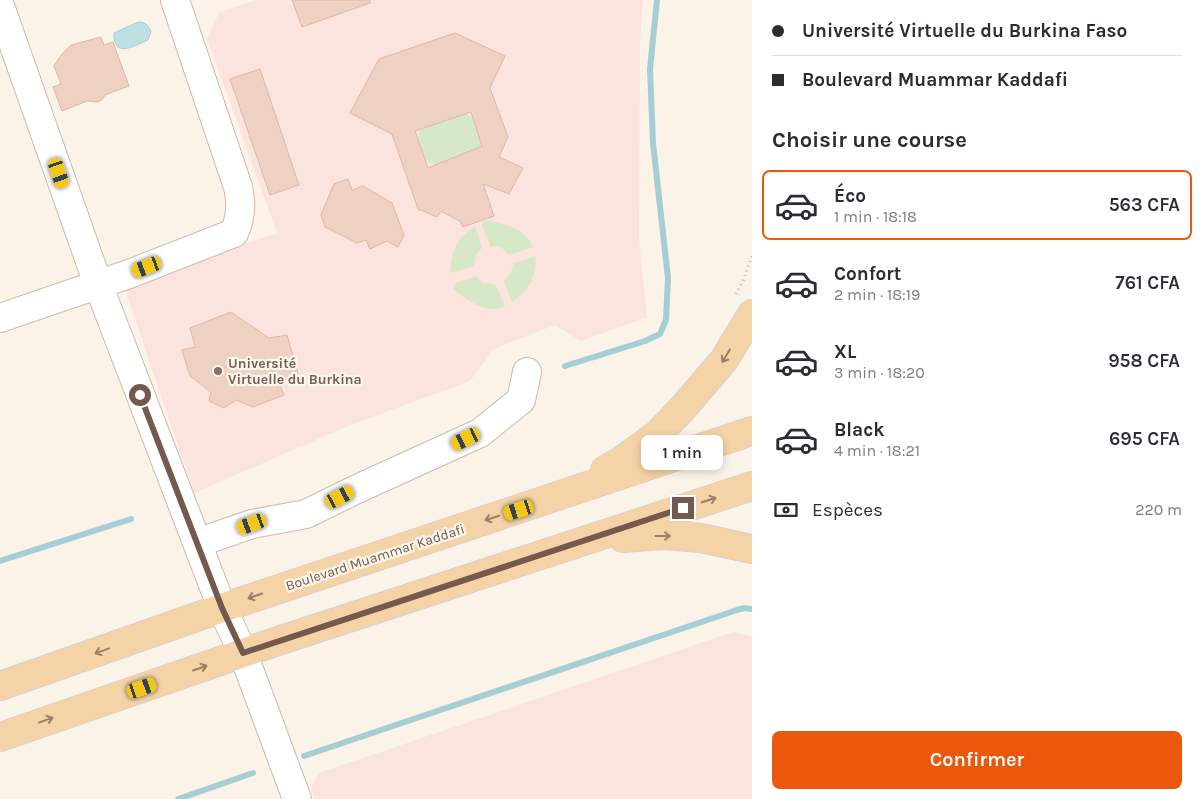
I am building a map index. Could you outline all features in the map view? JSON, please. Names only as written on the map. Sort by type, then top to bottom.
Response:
[{"type":"main road","points":[[555,498],[621,461],[657,435],[712,376],[724,360],[744,305]]},
{"type":"main road","name":"Boulevard Muammar Kaddafi","points":[[0,686],[222,608],[752,431]]},
{"type":"main road","points":[[0,737],[243,653],[752,486]]},
{"type":"main road","points":[[579,542],[664,535],[701,538],[752,549]]},
{"type":"street","points":[[0,318],[98,284],[234,233],[238,224],[241,201],[238,187],[183,2]]},
{"type":"street","points":[[0,6],[10,65],[98,284],[222,608],[243,653],[297,799]]},
{"type":"street","points":[[197,543],[252,524],[306,514],[480,433],[521,400],[527,372]]},
{"type":"path","points":[[744,305],[744,281],[752,256]]},
{"type":"shaded area","points":[[255,0],[643,0],[640,40],[639,239],[647,317],[581,341],[555,325],[494,349],[470,381],[348,426],[194,493],[124,286],[277,233],[207,38],[219,13]]},
{"type":"shaded area","points":[[733,632],[752,636],[752,799],[315,799],[311,788],[319,773]]},
{"type":"green space","points":[[451,107],[473,117],[481,143],[475,161],[448,171],[425,160],[417,137],[429,115],[436,112],[440,123],[451,119]]},
{"type":"green space","points":[[484,220],[506,225],[519,231],[529,240],[533,247],[509,255],[502,248],[491,247],[482,226]]},
{"type":"green space","points":[[475,226],[482,248],[476,256],[474,266],[450,273],[456,246],[463,236]]},
{"type":"green space","points":[[536,256],[533,277],[528,288],[512,302],[504,281],[511,273],[513,263]]},
{"type":"green space","points":[[477,276],[482,283],[495,284],[505,307],[497,309],[484,308],[471,302],[453,289],[455,283]]},
{"type":"water","points":[[138,22],[146,24],[151,31],[148,40],[131,47],[121,48],[117,46],[114,33]]},
{"type":"building","points":[[292,0],[370,0],[370,3],[302,27]]},
{"type":"building","points":[[455,33],[505,56],[490,88],[508,137],[499,157],[523,168],[509,194],[483,184],[494,216],[463,227],[461,222],[441,211],[437,217],[418,209],[392,134],[350,113],[379,59]],"holes":[[[471,112],[482,146],[428,168],[415,131]]]},
{"type":"building","points":[[101,37],[104,45],[113,42],[129,86],[105,95],[102,100],[97,102],[87,101],[62,111],[53,87],[61,84],[54,66],[71,45]]},
{"type":"building","points":[[260,69],[299,185],[270,195],[230,79]]},
{"type":"building","points":[[348,179],[352,190],[363,186],[392,203],[404,235],[398,247],[387,241],[370,249],[366,240],[357,243],[325,227],[321,215],[334,184]]},
{"type":"building","points":[[231,312],[269,338],[287,335],[298,373],[279,383],[284,395],[253,407],[236,400],[224,408],[209,401],[211,392],[190,376],[182,350],[195,347],[190,328]]},
{"type":"waterway","points":[[565,366],[645,341],[660,334],[666,320],[668,278],[653,143],[650,69],[657,0]]},
{"type":"waterway","points":[[0,561],[131,519]]},
{"type":"waterway","points":[[304,756],[737,610],[744,608],[752,609]]},
{"type":"waterway","points":[[178,799],[253,773]]},
{"type":"place","name":"Université Virtuelle du Burkina","points":[[218,371]]},
{"type":"route","points":[[140,395],[222,608],[243,653],[683,508]]}]
